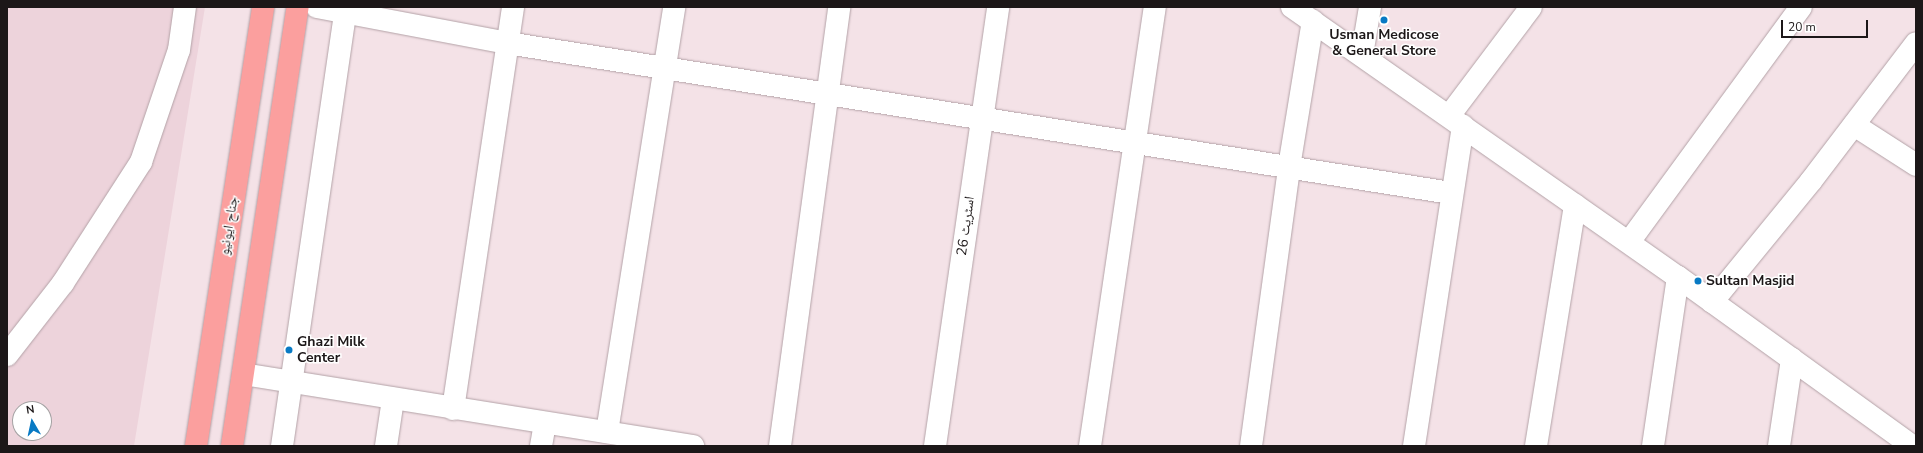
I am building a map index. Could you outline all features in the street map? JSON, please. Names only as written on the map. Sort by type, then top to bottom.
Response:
[{"type":"highway","name":"جناح ایونیو","points":[[196,446],[263,7]]},
{"type":"highway","points":[[232,446],[298,7]]},
{"type":"street","points":[[7,355],[63,283],[141,162],[179,50],[185,7]]},
{"type":"street","points":[[317,7],[346,10],[507,43],[1451,193]]},
{"type":"street","points":[[453,409],[513,7]]},
{"type":"street","points":[[607,432],[674,7]]},
{"type":"street","points":[[780,446],[839,7]]},
{"type":"street","name":"اسٹریٹ 26","points":[[935,446],[998,7]]},
{"type":"street","points":[[1090,446],[1155,7]]},
{"type":"street","points":[[1292,7],[1362,54],[1678,277],[1792,359],[1902,443]]},
{"type":"street","points":[[1362,54],[1370,7]]},
{"type":"street","points":[[1414,446],[1451,193],[1456,121],[1531,7]]},
{"type":"street","points":[[1629,242],[1801,7]]},
{"type":"street","points":[[282,446],[290,382],[346,10]]},
{"type":"street","points":[[1251,446],[1289,167],[1313,21]]},
{"type":"street","points":[[1712,302],[1811,181],[1913,52]]},
{"type":"street","points":[[1854,125],[1916,165]]},
{"type":"street","points":[[1536,446],[1575,205]]},
{"type":"street","points":[[1653,446],[1678,277]]},
{"type":"street","points":[[1779,446],[1792,359]]},
{"type":"street","points":[[243,374],[453,409],[693,446]]},
{"type":"street","points":[[386,446],[393,399]]},
{"type":"street","points":[[542,446],[545,423]]},
{"type":"shaded area","points":[[7,7],[205,7],[134,446],[7,446]]},
{"type":"place","name":"Usman Medicose & General Store","points":[[1384,20]]},
{"type":"place","name":"Sultan Masjid","points":[[1698,281]]},
{"type":"place","name":"Ghazi Milk Center","points":[[289,350]]}]
